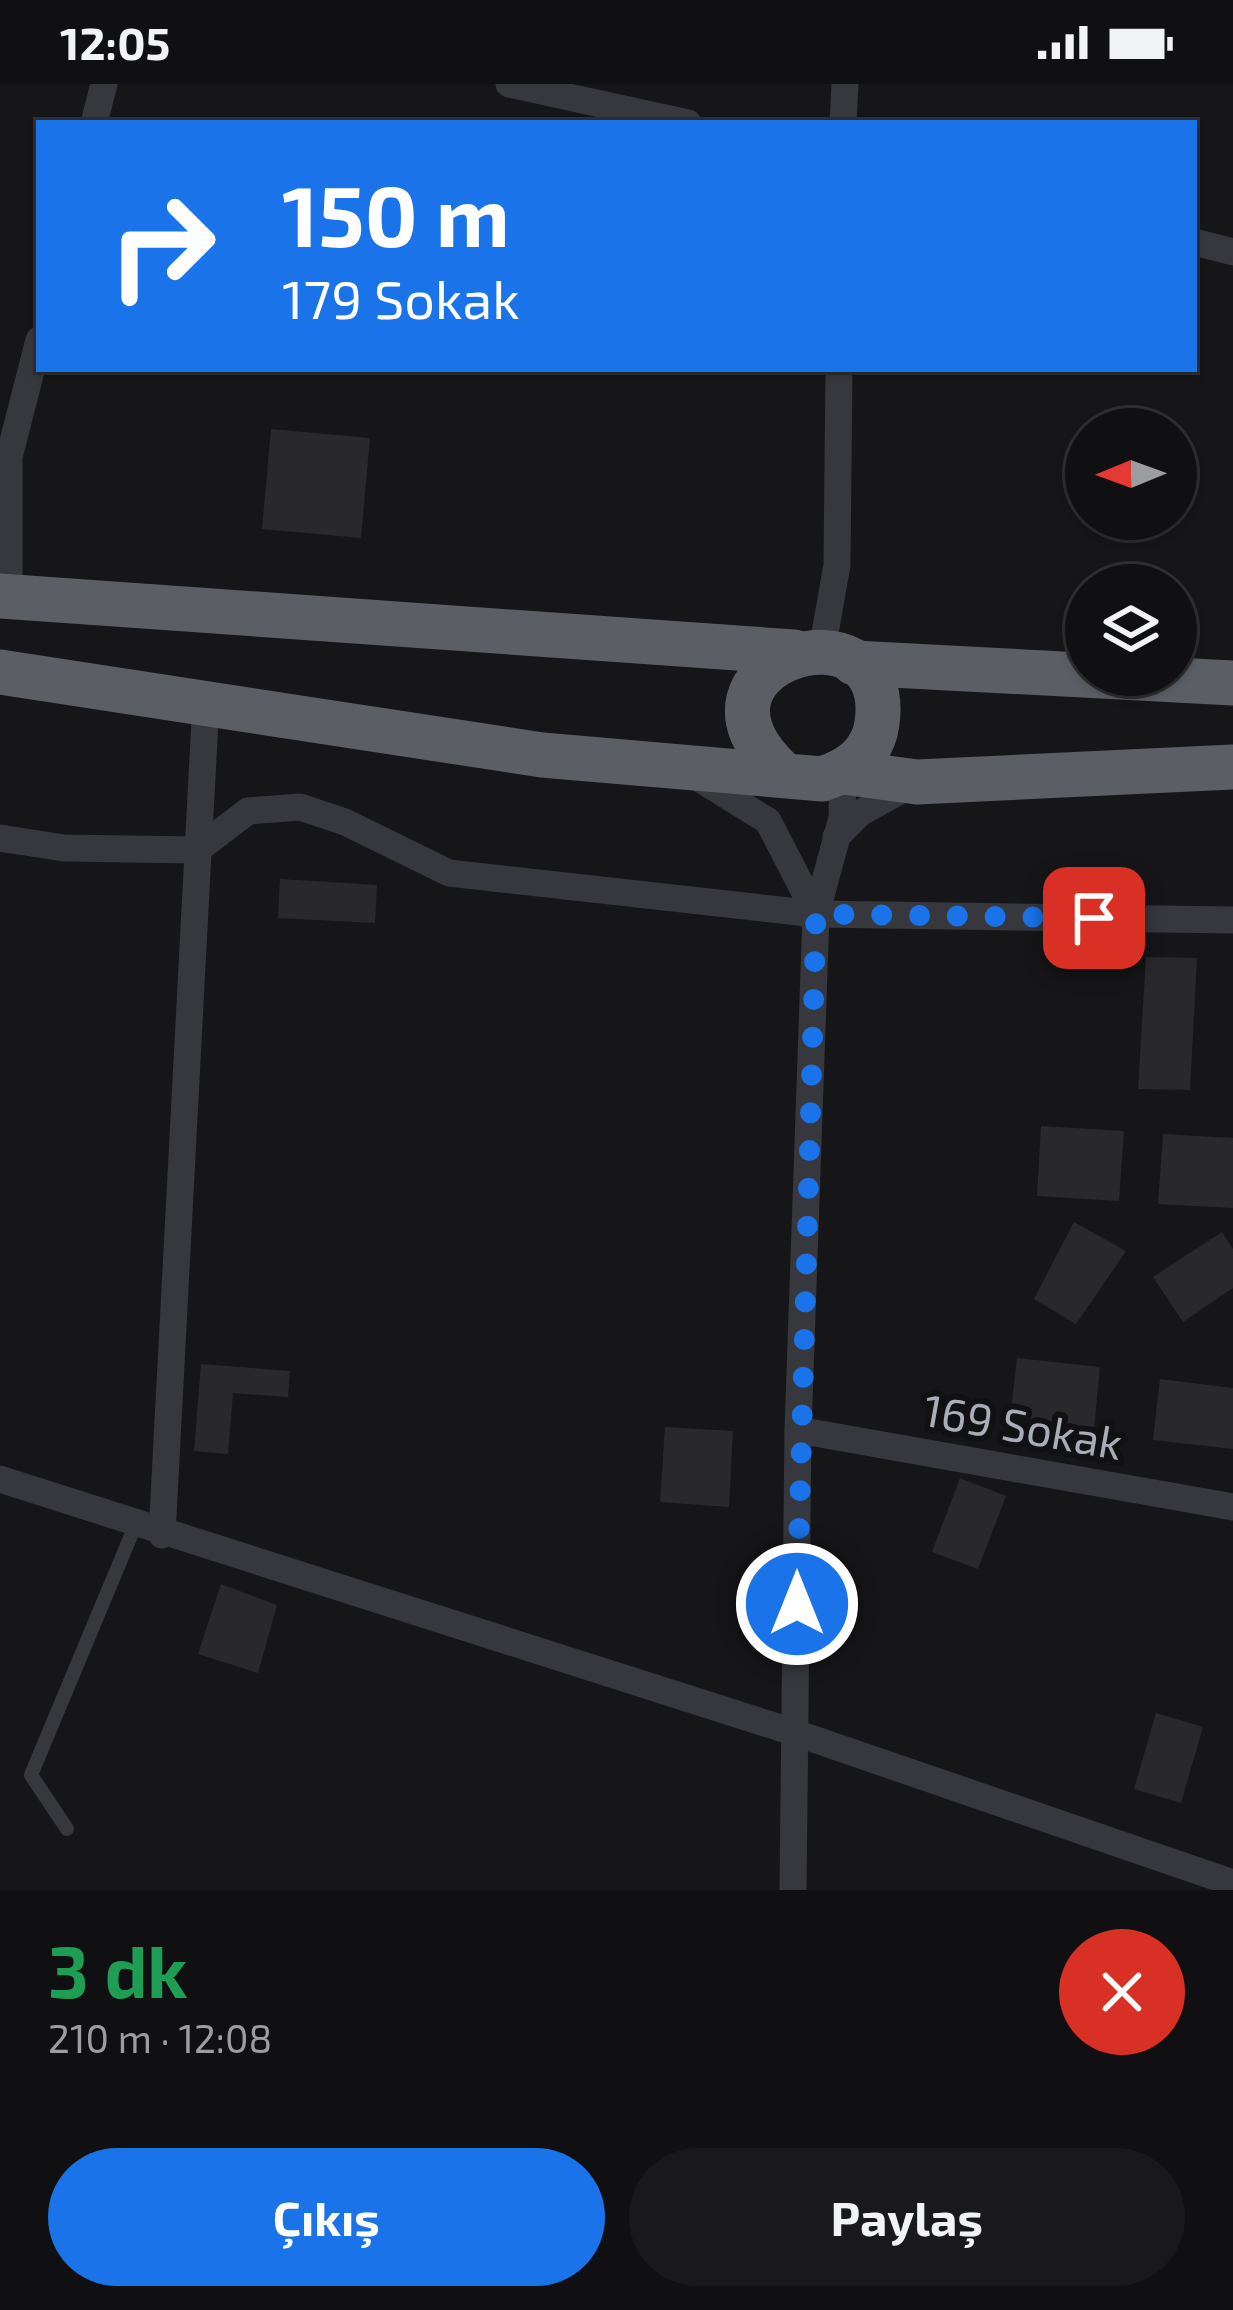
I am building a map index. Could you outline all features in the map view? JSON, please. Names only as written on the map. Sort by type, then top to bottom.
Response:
[{"type":"highway","points":[[5,596],[1233,683]]},
{"type":"highway","points":[[781,772],[753,739],[748,718],[760,677],[824,655]]},
{"type":"highway","points":[[0,672],[542,755],[822,778],[860,760],[878,721],[877,700],[824,655]]},
{"type":"highway","points":[[843,772],[916,782],[1233,767]]},
{"type":"street","points":[[95,120],[104,84]]},
{"type":"street","points":[[509,84],[674,120]]},
{"type":"street","points":[[843,120],[845,84]]},
{"type":"street","points":[[1197,243],[1233,252]]},
{"type":"street","points":[[5,596],[5,456],[36,350]]},
{"type":"street","points":[[824,655],[837,566],[839,372]]},
{"type":"street","points":[[148,1531],[206,701]]},
{"type":"street","points":[[682,770],[768,821],[816,914]]},
{"type":"street","points":[[768,821],[781,772]]},
{"type":"street","points":[[793,1890],[798,1430],[816,914],[836,837],[843,772]]},
{"type":"street","points":[[836,837],[860,813],[916,782]]},
{"type":"street","points":[[0,838],[64,848],[196,850],[248,811],[300,807],[345,822],[448,873],[816,914],[1233,920]]},
{"type":"street","name":"169 Sokak","points":[[798,1430],[1233,1507]]},
{"type":"street","points":[[0,1479],[148,1531],[796,1733],[1233,1883]]},
{"type":"lane","points":[[67,1829],[32,1775],[148,1531]]},
{"type":"building","points":[[271,429],[370,438],[361,538],[262,529]]},
{"type":"building","points":[[280,879],[377,885],[375,923],[278,918]]},
{"type":"building","points":[[1146,957],[1197,958],[1190,1090],[1138,1089]]},
{"type":"building","points":[[1041,1126],[1124,1131],[1119,1201],[1037,1196]]},
{"type":"building","points":[[1163,1134],[1233,1138],[1233,1208],[1158,1204]]},
{"type":"building","points":[[1074,1222],[1126,1251],[1076,1324],[1034,1299]]},
{"type":"building","points":[[1222,1232],[1233,1249],[1233,1288],[1183,1322],[1153,1277]]},
{"type":"building","points":[[1017,1358],[1100,1367],[1094,1428],[1010,1419]]},
{"type":"building","points":[[201,1364],[290,1371],[288,1397],[233,1393],[228,1454],[194,1451]]},
{"type":"building","points":[[1160,1379],[1233,1388],[1233,1449],[1153,1440]]},
{"type":"building","points":[[665,1427],[733,1431],[729,1507],[660,1502]]},
{"type":"building","points":[[960,1478],[1006,1496],[978,1569],[932,1552]]},
{"type":"building","points":[[221,1584],[277,1605],[258,1673],[198,1654]]},
{"type":"building","points":[[1156,1713],[1203,1727],[1181,1803],[1134,1789]]},
{"type":"route","points":[[797,1604],[798,1430],[816,914],[1094,918]]}]
